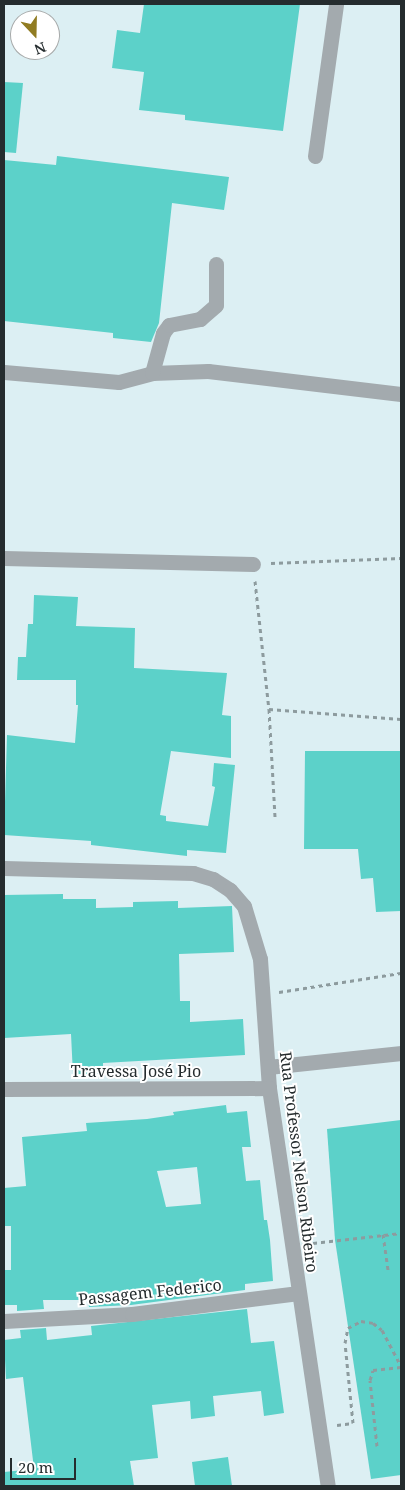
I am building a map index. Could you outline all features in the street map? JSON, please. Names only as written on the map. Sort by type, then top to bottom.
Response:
[{"type":"street","points":[[315,156],[336,4]]},
{"type":"street","points":[[152,373],[163,332],[169,325],[200,319],[216,305],[216,264]]},
{"type":"street","points":[[4,372],[119,382],[152,373],[208,371],[401,394]]},
{"type":"street","points":[[4,558],[252,564]]},
{"type":"street","name":"Rua Professor Nelson Ribeiro","points":[[4,868],[193,873],[213,879],[230,890],[244,906],[258,949],[264,995],[269,1088],[328,1486]]},
{"type":"street","points":[[268,1067],[401,1053]]},
{"type":"street","name":"Travessa José Pio","points":[[4,1089],[269,1088]]},
{"type":"street","name":"Passagem Federico","points":[[4,1321],[132,1314],[299,1293]]},
{"type":"path","points":[[275,817],[269,709],[252,564],[401,558]]},
{"type":"path","points":[[269,709],[401,719]]},
{"type":"path","points":[[264,995],[401,974]]},
{"type":"path","points":[[313,1242],[401,1233]]},
{"type":"path","points":[[383,1234],[388,1270]]},
{"type":"path","points":[[337,1425],[353,1423],[345,1343],[348,1328],[361,1322],[373,1322],[382,1330],[401,1366],[373,1370],[370,1380],[377,1446]]},
{"type":"building","points":[[144,4],[300,4],[283,131],[185,120],[185,115],[139,110],[144,72],[112,68],[117,30],[140,33]]},
{"type":"building","points":[[4,82],[23,83],[16,153],[4,152]]},
{"type":"building","points":[[57,156],[229,177],[224,210],[172,203],[159,323],[151,342],[113,338],[113,333],[4,321],[4,160],[56,165]]},
{"type":"building","points":[[34,595],[78,597],[76,626],[135,628],[134,668],[227,673],[222,715],[231,716],[231,758],[171,751],[160,815],[166,816],[166,821],[208,826],[215,787],[212,786],[214,763],[235,765],[226,853],[187,850],[187,856],[91,845],[91,841],[4,835],[7,735],[75,743],[78,705],[76,705],[76,680],[17,680],[18,657],[26,657],[28,624],[33,624]]},
{"type":"building","points":[[305,751],[401,751],[401,911],[376,912],[373,878],[361,879],[358,849],[304,849]]},
{"type":"building","points":[[63,894],[63,899],[96,899],[96,908],[133,907],[133,902],[178,901],[178,908],[232,906],[234,952],[179,954],[180,1001],[190,1001],[190,1022],[243,1019],[245,1055],[103,1063],[103,1074],[73,1075],[71,1034],[4,1038],[4,895]]},
{"type":"building","points":[[226,1105],[227,1113],[247,1111],[251,1147],[242,1147],[246,1181],[260,1180],[264,1220],[267,1220],[270,1240],[273,1281],[245,1284],[245,1290],[131,1305],[89,1307],[88,1300],[43,1300],[44,1309],[17,1311],[17,1305],[4,1305],[4,1270],[11,1270],[11,1226],[4,1226],[4,1188],[26,1186],[22,1137],[87,1131],[86,1123],[147,1119],[174,1115],[173,1112]],"holes":[[[197,1167],[201,1204],[166,1207],[157,1171]]]},
{"type":"building","points":[[401,1120],[401,1475],[371,1479],[335,1240],[327,1129]]},
{"type":"building","points":[[247,1309],[251,1343],[274,1341],[284,1413],[264,1416],[261,1391],[213,1396],[215,1416],[191,1419],[190,1401],[152,1405],[158,1458],[130,1461],[134,1486],[4,1486],[4,1472],[34,1469],[23,1377],[6,1379],[4,1340],[21,1338],[20,1330],[46,1328],[47,1340],[92,1335],[91,1326]]},
{"type":"building","points":[[228,1457],[232,1486],[195,1486],[192,1462]]}]
